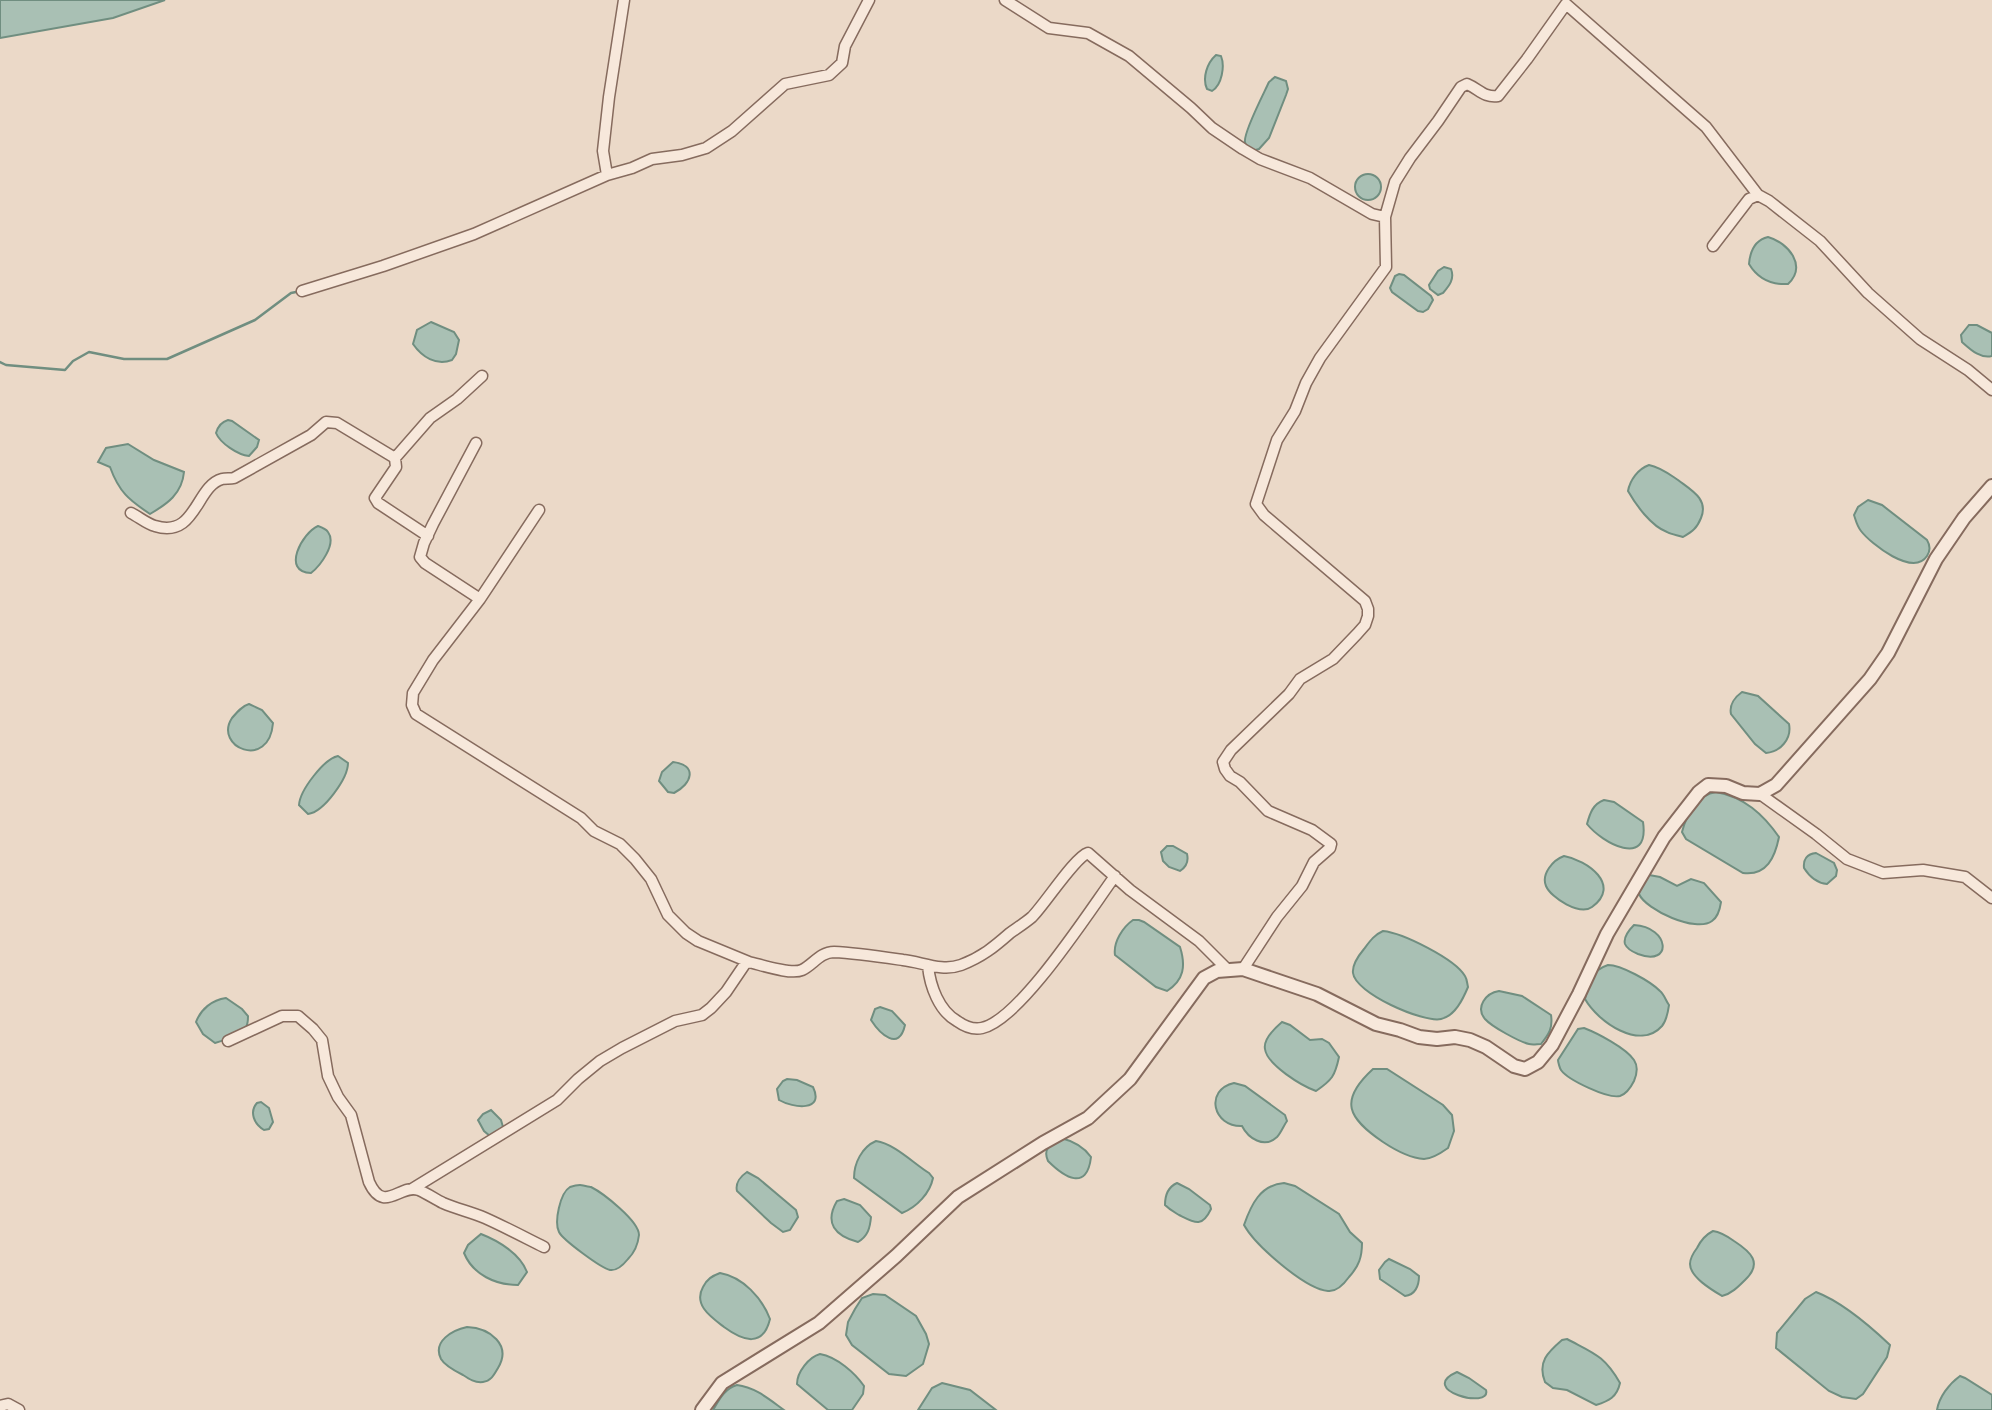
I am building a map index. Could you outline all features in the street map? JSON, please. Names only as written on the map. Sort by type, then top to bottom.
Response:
[{"type":"street","points":[[607,174],[603,151],[624,0]]},
{"type":"street","points":[[302,291],[474,234],[607,174],[632,168],[652,159],[706,148],[732,131],[785,84],[829,75],[842,63],[845,46],[869,0]]},
{"type":"street","points":[[1005,0],[1049,27],[1088,33],[1129,56],[1212,128],[1243,149],[1260,159],[1310,178],[1372,214],[1385,217]]},
{"type":"street","points":[[1243,969],[1277,917],[1302,886],[1314,862],[1331,844],[1312,830],[1268,811],[1230,776],[1223,762],[1231,750],[1289,694],[1300,679],[1333,659],[1365,625],[1368,616],[1365,601],[1264,515],[1256,504],[1277,440],[1295,411],[1320,358],[1386,267],[1385,217],[1395,183],[1410,158],[1461,86],[1467,84],[1483,95],[1498,96],[1566,4],[1706,127],[1758,195],[1820,241],[1868,293],[1920,339],[1968,370],[1992,390]]},
{"type":"street","points":[[1713,246],[1749,199],[1758,195]]},
{"type":"street","points":[[428,536],[378,503],[375,498],[396,467],[395,458],[430,418],[457,399],[482,376]]},
{"type":"street","points":[[131,513],[155,526],[172,528],[182,525],[208,490],[220,479],[233,478],[311,435],[326,422],[337,423],[395,458]]},
{"type":"street","points":[[476,443],[428,536],[421,557],[425,563],[480,599]]},
{"type":"street","points":[[702,1410],[722,1383],[819,1323],[958,1197],[1042,1143],[1088,1118],[1130,1079],[1204,978],[1217,971],[1243,969],[1317,994],[1376,1024],[1419,1037],[1455,1037],[1470,1040],[1486,1047],[1514,1066],[1525,1069],[1538,1062],[1552,1045],[1607,934],[1664,837],[1692,800],[1708,785],[1760,794],[1776,785],[1870,679],[1888,653],[1936,558],[1964,518],[1992,486]]},
{"type":"street","points":[[539,510],[480,599],[433,660],[413,693],[412,705],[416,714],[562,805],[604,838],[620,844],[651,879],[668,915],[698,942],[749,962],[790,971],[800,971],[817,958],[831,952],[906,960],[928,966],[960,965],[987,954],[1031,918],[1082,855],[1088,853],[1130,890],[1199,941],[1228,971]]},
{"type":"street","points":[[1760,794],[1847,859],[1883,873],[1923,870],[1965,877],[1992,898]]},
{"type":"street","points":[[928,966],[929,978],[937,998],[950,1017],[967,1027],[983,1028],[1016,1007],[1039,981],[1115,876]]},
{"type":"street","points":[[228,1041],[282,1016],[298,1016],[306,1022],[322,1041],[328,1076],[351,1115],[369,1182],[379,1195],[390,1198],[412,1189],[557,1100],[600,1061],[675,1021],[702,1015],[726,992],[749,962]]},
{"type":"street","points":[[412,1189],[484,1218],[544,1247]]},
{"type":"street","points":[[1,1403],[19,1410]]},
{"type":"shaded area","points":[[0,0],[165,0],[113,18],[0,38]]},
{"type":"shaded area","points":[[1216,55],[1221,56],[1223,70],[1212,91],[1207,89],[1205,76]]},
{"type":"shaded area","points":[[1275,77],[1286,81],[1288,89],[1269,138],[1259,149],[1252,151],[1245,144],[1247,130],[1269,82]]},
{"type":"shaded area","points":[[1368,174],[1377,178],[1381,187],[1377,196],[1368,200],[1359,196],[1355,187],[1359,178]]},
{"type":"shaded area","points":[[1768,237],[1783,244],[1796,263],[1796,270],[1788,284],[1766,280],[1756,274],[1749,264],[1754,247]]},
{"type":"shaded area","points":[[1444,267],[1451,269],[1452,279],[1443,293],[1438,295],[1429,285]]},
{"type":"shaded area","points":[[1399,274],[1431,296],[1433,300],[1428,309],[1418,311],[1392,292],[1390,288],[1395,276]]},
{"type":"shaded area","points":[[431,322],[454,332],[459,340],[452,360],[440,362],[430,359],[413,344],[417,330]]},
{"type":"shaded area","points":[[1969,325],[1977,325],[1992,333],[1992,356],[1979,355],[1962,342],[1961,335]]},
{"type":"shaded area","points":[[228,420],[259,440],[249,456],[230,448],[218,437],[216,433],[219,426]]},
{"type":"shaded area","points":[[128,444],[154,460],[184,472],[177,492],[150,514],[125,495],[110,467],[98,462],[106,448]]},
{"type":"shaded area","points":[[1649,465],[1678,480],[1701,500],[1703,511],[1699,521],[1694,529],[1683,537],[1655,525],[1628,491],[1635,475]]},
{"type":"shaded area","points":[[1868,500],[1882,505],[1927,540],[1930,548],[1927,556],[1912,563],[1903,561],[1866,537],[1858,527],[1854,515],[1858,507]]},
{"type":"shaded area","points":[[318,526],[328,532],[329,548],[323,560],[311,573],[302,571],[297,566],[297,552],[306,536]]},
{"type":"shaded area","points":[[1742,692],[1758,696],[1789,724],[1787,740],[1776,750],[1766,753],[1755,744],[1731,714],[1733,702]]},
{"type":"shaded area","points":[[249,704],[262,710],[273,723],[269,738],[262,747],[253,750],[236,745],[230,738],[228,729],[232,718]]},
{"type":"shaded area","points":[[338,756],[348,763],[344,777],[328,801],[308,814],[299,805],[304,791],[320,769]]},
{"type":"shaded area","points":[[673,762],[686,767],[690,775],[685,785],[674,793],[668,792],[659,781],[662,772]]},
{"type":"shaded area","points":[[1716,792],[1744,802],[1766,821],[1779,837],[1772,858],[1764,868],[1743,873],[1686,839],[1682,832],[1686,819],[1698,801]]},
{"type":"shaded area","points":[[1604,800],[1614,802],[1643,822],[1643,836],[1639,845],[1623,848],[1613,844],[1587,824],[1592,809]]},
{"type":"shaded area","points":[[1167,846],[1173,846],[1187,854],[1186,864],[1180,871],[1169,867],[1163,861],[1161,852]]},
{"type":"shaded area","points":[[1816,853],[1834,863],[1837,870],[1836,876],[1827,884],[1814,879],[1804,868],[1806,858]]},
{"type":"shaded area","points":[[1564,856],[1591,868],[1602,882],[1604,890],[1592,907],[1580,909],[1566,904],[1546,886],[1545,877],[1549,868]]},
{"type":"shaded area","points":[[1649,875],[1660,877],[1677,886],[1691,879],[1704,883],[1721,902],[1717,915],[1705,924],[1695,924],[1661,913],[1639,894],[1641,883]]},
{"type":"shaded area","points":[[1133,920],[1144,922],[1180,947],[1182,972],[1177,982],[1167,991],[1156,987],[1115,955],[1120,935]]},
{"type":"shaded area","points":[[1634,925],[1655,932],[1663,945],[1662,951],[1649,957],[1630,950],[1625,941],[1628,931]]},
{"type":"shaded area","points":[[1383,931],[1403,936],[1428,948],[1459,969],[1465,976],[1468,987],[1454,1011],[1441,1019],[1420,1016],[1391,1005],[1357,981],[1353,973],[1356,960],[1372,938]]},
{"type":"shaded area","points":[[1608,965],[1635,974],[1661,992],[1669,1005],[1662,1026],[1653,1033],[1631,1035],[1620,1030],[1599,1016],[1585,999],[1594,974]]},
{"type":"shaded area","points":[[1499,991],[1522,996],[1551,1015],[1550,1031],[1541,1044],[1519,1040],[1485,1019],[1481,1010],[1483,1001]]},
{"type":"shaded area","points":[[226,998],[242,1009],[248,1016],[248,1023],[240,1032],[215,1043],[203,1034],[196,1022],[208,1006]]},
{"type":"shaded area","points":[[880,1007],[892,1011],[905,1025],[898,1038],[884,1035],[871,1020],[875,1009]]},
{"type":"shaded area","points":[[1282,1022],[1310,1040],[1322,1039],[1329,1043],[1339,1057],[1332,1077],[1316,1091],[1286,1074],[1267,1055],[1266,1041]]},
{"type":"shaded area","points":[[1584,1028],[1618,1046],[1634,1060],[1637,1067],[1635,1078],[1630,1088],[1622,1095],[1607,1095],[1589,1088],[1571,1079],[1561,1069],[1558,1060],[1578,1029]]},
{"type":"shaded area","points":[[1373,1069],[1387,1069],[1443,1105],[1452,1115],[1454,1131],[1448,1148],[1430,1158],[1413,1157],[1388,1145],[1362,1125],[1355,1117],[1352,1100],[1362,1080]]},
{"type":"shaded area","points":[[787,1079],[813,1087],[815,1101],[799,1106],[779,1100],[777,1089]]},
{"type":"shaded area","points":[[1234,1083],[1245,1086],[1285,1115],[1287,1121],[1277,1137],[1262,1142],[1248,1134],[1242,1126],[1232,1125],[1219,1115],[1216,1100],[1219,1093]]},
{"type":"shaded area","points":[[261,1102],[269,1108],[273,1122],[269,1129],[264,1130],[255,1121],[253,1110],[257,1103]]},
{"type":"shaded area","points":[[491,1110],[501,1120],[503,1127],[490,1136],[478,1120]]},
{"type":"shaded area","points":[[1061,1138],[1078,1145],[1091,1157],[1089,1168],[1080,1178],[1068,1176],[1048,1161],[1047,1149]]},
{"type":"shaded area","points":[[876,1141],[897,1150],[933,1178],[922,1199],[902,1213],[854,1178],[860,1156]]},
{"type":"shaded area","points":[[747,1172],[796,1210],[798,1217],[790,1230],[783,1232],[737,1191],[739,1180]]},
{"type":"shaded area","points":[[1177,1183],[1210,1205],[1211,1209],[1204,1219],[1198,1222],[1189,1220],[1165,1205],[1168,1192]]},
{"type":"shaded area","points":[[1284,1183],[1295,1186],[1339,1214],[1350,1232],[1362,1243],[1358,1265],[1337,1289],[1328,1291],[1318,1288],[1294,1275],[1269,1254],[1244,1225],[1258,1197],[1269,1188]]},
{"type":"shaded area","points":[[570,1187],[591,1187],[611,1201],[627,1215],[637,1229],[637,1245],[620,1267],[610,1270],[605,1268],[567,1241],[559,1232],[558,1215],[563,1195]]},
{"type":"shaded area","points":[[844,1199],[860,1205],[871,1217],[868,1231],[858,1242],[843,1236],[834,1228],[832,1222],[837,1201]]},
{"type":"shaded area","points":[[1713,1231],[1724,1234],[1740,1245],[1750,1254],[1754,1263],[1745,1280],[1722,1296],[1697,1278],[1690,1264],[1692,1255],[1702,1240]]},
{"type":"shaded area","points":[[481,1234],[502,1244],[524,1265],[527,1272],[518,1285],[494,1281],[479,1273],[468,1261],[464,1253],[468,1245]]},
{"type":"shaded area","points":[[1389,1259],[1419,1276],[1414,1292],[1405,1296],[1380,1279],[1379,1270]]},
{"type":"shaded area","points":[[720,1273],[744,1284],[757,1296],[766,1311],[770,1319],[767,1328],[757,1338],[745,1338],[731,1332],[709,1315],[702,1305],[700,1293],[705,1284]]},
{"type":"shaded area","points":[[1816,1292],[1846,1308],[1890,1345],[1887,1357],[1863,1394],[1856,1399],[1829,1391],[1776,1348],[1777,1333],[1805,1299]]},
{"type":"shaded area","points":[[873,1294],[885,1295],[916,1316],[926,1334],[929,1344],[923,1364],[906,1376],[889,1374],[852,1345],[846,1335],[848,1322],[862,1298]]},
{"type":"shaded area","points":[[467,1327],[491,1334],[500,1345],[502,1360],[494,1375],[486,1381],[477,1382],[470,1379],[450,1368],[441,1359],[439,1347],[445,1337]]},
{"type":"shaded area","points":[[1567,1339],[1609,1366],[1620,1383],[1612,1398],[1596,1405],[1567,1390],[1553,1388],[1545,1382],[1542,1369],[1545,1358],[1557,1344]]},
{"type":"shaded area","points":[[820,1354],[845,1366],[864,1386],[863,1394],[852,1410],[828,1410],[797,1384],[804,1366]]},
{"type":"shaded area","points":[[1457,1372],[1486,1390],[1485,1396],[1469,1398],[1450,1391],[1445,1385],[1447,1379]]},
{"type":"shaded area","points":[[1960,1376],[1992,1395],[1992,1410],[1937,1410],[1945,1391]]},
{"type":"shaded area","points":[[942,1383],[970,1390],[996,1410],[918,1410],[932,1388]]},
{"type":"shaded area","points":[[737,1385],[756,1391],[784,1410],[713,1410],[720,1398]]},
{"type":"waterway","points":[[0,362],[6,365],[65,370],[73,361],[89,352],[124,359],[167,359],[255,320],[291,293],[301,291]]}]
